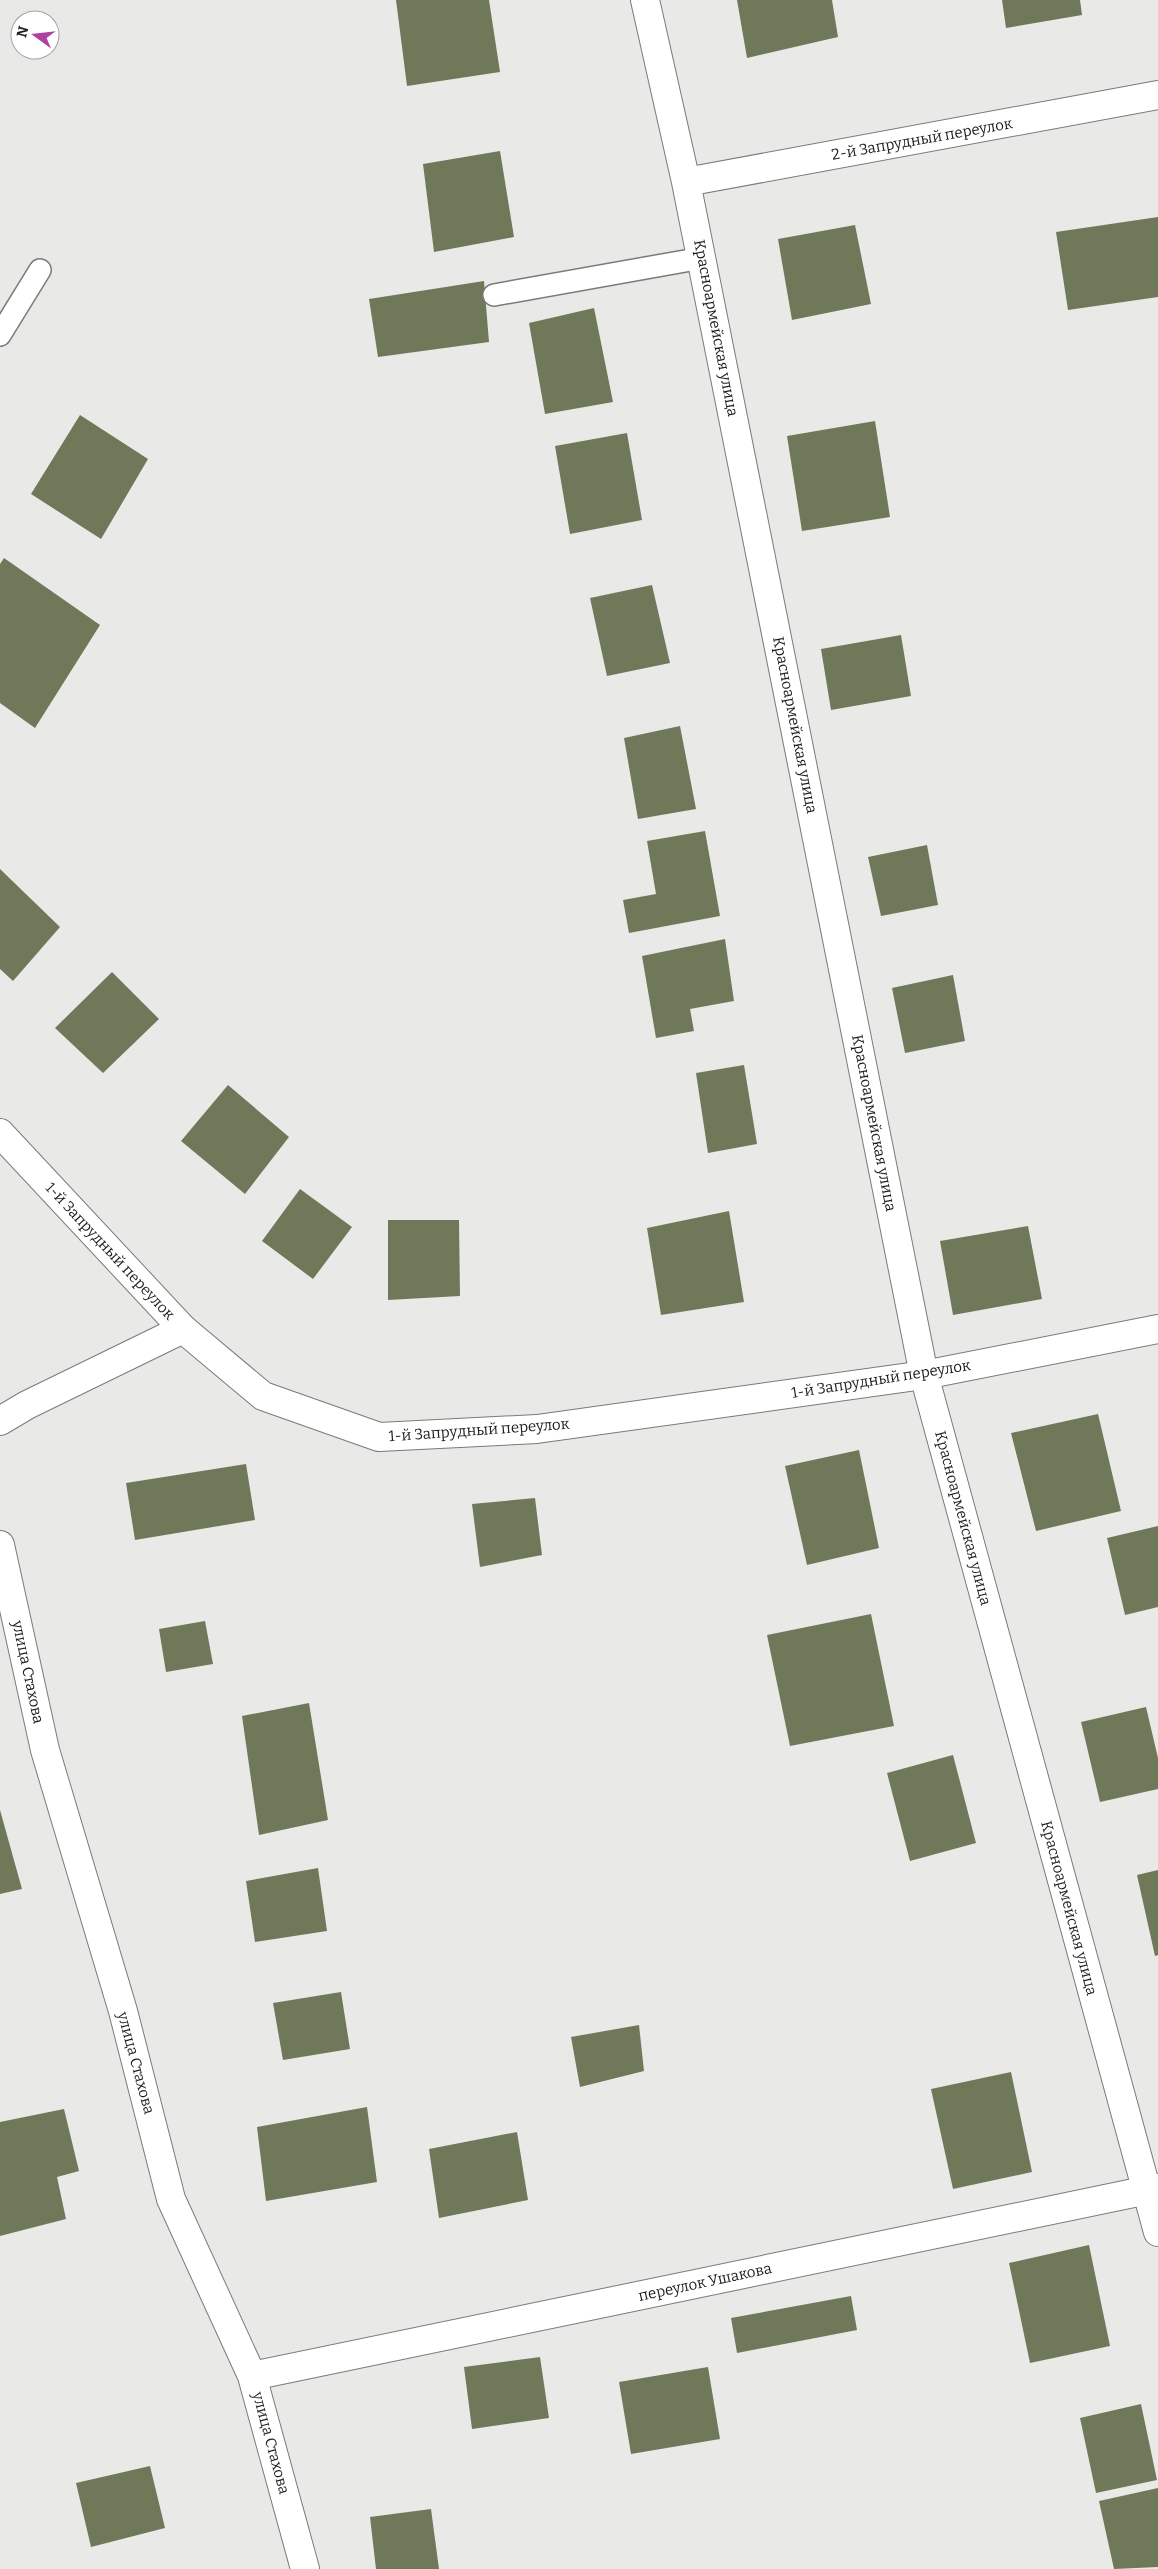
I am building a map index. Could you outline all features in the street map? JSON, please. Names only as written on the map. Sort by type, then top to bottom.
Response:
[{"type":"street","name":"Красноармейская улица","points":[[644,0],[702,258],[924,1374],[1152,2189],[1158,2232]]},
{"type":"street","name":"2-й Запрудный переулок","points":[[686,182],[1158,95]]},
{"type":"street","name":"1-й Запрудный переулок","points":[[0,1132],[183,1330],[263,1396],[379,1436],[537,1429],[924,1374],[1158,1329]]},
{"type":"street","points":[[0,1421],[27,1405],[183,1330]]},
{"type":"street","name":"улица Стахова","points":[[0,1545],[45,1750],[123,2011],[171,2199],[252,2376],[305,2569]]},
{"type":"street","name":"переулок Ушакова","points":[[252,2376],[1152,2189]]},
{"type":"lane","points":[[494,295],[702,258]]},
{"type":"lane","points":[[0,335],[40,270]]},
{"type":"building","points":[[396,0],[489,0],[500,72],[407,86]]},
{"type":"building","points":[[737,0],[832,0],[838,37],[747,58]]},
{"type":"building","points":[[1002,0],[1080,0],[1082,15],[1006,28]]},
{"type":"building","points":[[500,151],[514,237],[434,252],[423,164]]},
{"type":"building","points":[[1158,217],[1158,297],[1068,310],[1056,232]]},
{"type":"building","points":[[855,225],[871,304],[792,320],[778,239]]},
{"type":"building","points":[[484,281],[489,342],[378,357],[369,299]]},
{"type":"building","points":[[594,308],[613,402],[545,414],[529,323]]},
{"type":"building","points":[[80,415],[148,459],[101,539],[31,494]]},
{"type":"building","points":[[875,421],[890,517],[802,531],[787,436]]},
{"type":"building","points":[[627,433],[642,520],[570,534],[555,446]]},
{"type":"building","points":[[4,558],[100,625],[35,728],[0,703],[0,564]]},
{"type":"building","points":[[652,585],[670,663],[607,676],[590,598]]},
{"type":"building","points":[[901,635],[911,696],[831,710],[821,649]]},
{"type":"building","points":[[680,726],[696,809],[638,819],[624,738]]},
{"type":"building","points":[[705,831],[720,916],[629,933],[623,900],[656,894],[647,841]]},
{"type":"building","points":[[927,845],[938,905],[881,916],[868,857]]},
{"type":"building","points":[[0,869],[60,927],[13,981],[0,969]]},
{"type":"building","points":[[725,939],[734,1001],[690,1009],[694,1031],[656,1038],[642,956]]},
{"type":"building","points":[[112,972],[159,1019],[103,1073],[55,1028]]},
{"type":"building","points":[[953,975],[965,1041],[905,1053],[892,988]]},
{"type":"building","points":[[744,1065],[757,1144],[708,1153],[696,1073]]},
{"type":"building","points":[[228,1085],[289,1137],[245,1194],[181,1141]]},
{"type":"building","points":[[300,1189],[352,1227],[313,1279],[262,1241]]},
{"type":"building","points":[[729,1211],[744,1302],[661,1315],[647,1228]]},
{"type":"building","points":[[388,1220],[459,1220],[460,1296],[388,1300]]},
{"type":"building","points":[[1028,1226],[1042,1299],[953,1315],[940,1241]]},
{"type":"building","points":[[1098,1414],[1121,1511],[1036,1531],[1011,1433]]},
{"type":"building","points":[[859,1450],[879,1548],[807,1565],[785,1466]]},
{"type":"building","points":[[246,1464],[255,1520],[135,1540],[126,1483]]},
{"type":"building","points":[[535,1498],[542,1555],[480,1567],[472,1504]]},
{"type":"building","points":[[1158,1526],[1158,1607],[1125,1615],[1107,1538]]},
{"type":"building","points":[[871,1614],[894,1726],[790,1746],[767,1635]]},
{"type":"building","points":[[205,1621],[213,1664],[166,1672],[159,1629]]},
{"type":"building","points":[[309,1703],[328,1820],[259,1835],[242,1716]]},
{"type":"building","points":[[1146,1707],[1158,1758],[1158,1789],[1100,1802],[1081,1722]]},
{"type":"building","points":[[953,1755],[976,1843],[910,1861],[887,1773]]},
{"type":"building","points":[[0,1810],[22,1889],[0,1894]]},
{"type":"building","points":[[318,1868],[327,1931],[255,1942],[246,1881]]},
{"type":"building","points":[[1158,1870],[1158,1955],[1155,1956],[1137,1875]]},
{"type":"building","points":[[341,1992],[350,2049],[283,2060],[273,2003]]},
{"type":"building","points":[[639,2025],[644,2071],[580,2087],[571,2037]]},
{"type":"building","points":[[1011,2072],[1032,2172],[953,2189],[931,2089]]},
{"type":"building","points":[[367,2107],[377,2182],[266,2201],[257,2127]]},
{"type":"building","points":[[64,2109],[79,2171],[57,2177],[66,2219],[0,2236],[0,2122]]},
{"type":"building","points":[[517,2132],[528,2200],[439,2218],[429,2149]]},
{"type":"building","points":[[1089,2245],[1110,2346],[1030,2363],[1009,2263]]},
{"type":"building","points":[[851,2296],[857,2330],[737,2353],[731,2318]]},
{"type":"building","points":[[540,2357],[549,2418],[472,2429],[464,2367]]},
{"type":"building","points":[[708,2367],[720,2439],[631,2454],[619,2382]]},
{"type":"building","points":[[1141,2404],[1157,2480],[1096,2493],[1080,2418]]},
{"type":"building","points":[[150,2466],[165,2528],[91,2547],[76,2483]]},
{"type":"building","points":[[1158,2488],[1158,2567],[1114,2569],[1099,2501]]},
{"type":"building","points":[[431,2509],[439,2569],[376,2569],[370,2517]]}]
